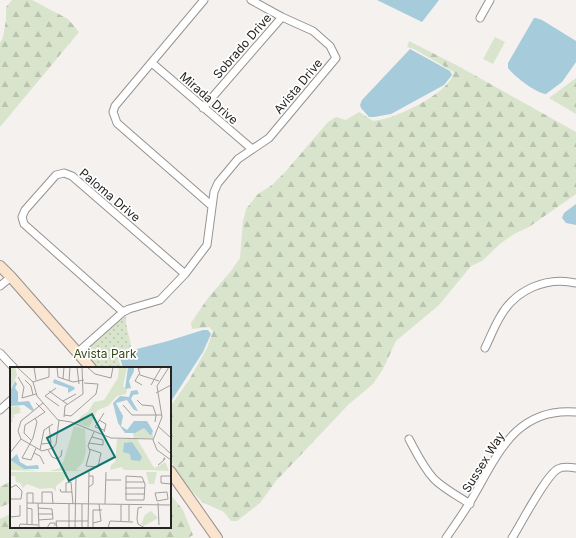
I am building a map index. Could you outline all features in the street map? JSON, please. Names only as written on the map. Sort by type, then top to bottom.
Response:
[{"type":"street","points":[[204,0],[115,106],[113,112],[117,123],[212,206]]},
{"type":"street","name":"Avista Drive","points":[[78,352],[123,312],[160,300],[184,274],[207,245],[214,192],[218,183],[238,159],[269,138],[336,58],[330,46],[313,31],[282,17],[251,0]]},
{"type":"street","points":[[480,18],[490,0]]},
{"type":"street","name":"Sobrado Drive","points":[[203,108],[282,17]]},
{"type":"street","name":"Mirada Drive","points":[[152,63],[252,149]]},
{"type":"street","name":"Paloma Drive","points":[[123,312],[24,224],[22,217],[25,210],[56,175],[64,173],[72,176],[184,274]]},
{"type":"street","points":[[0,266],[90,367]]},
{"type":"street","points":[[0,286],[11,277]]},
{"type":"street","points":[[485,348],[500,316],[514,299],[531,287],[549,281],[565,280],[576,283]]},
{"type":"street","points":[[0,352],[13,367]]},
{"type":"street","points":[[0,410],[10,401]]},
{"type":"street","name":"Sussex Way","points":[[446,538],[470,504],[503,445],[514,432],[528,422],[545,415],[564,411],[576,412]]},
{"type":"street","points":[[409,439],[424,467],[434,478],[445,488],[470,504]]},
{"type":"street","points":[[512,538],[549,476],[558,468],[576,468]]},
{"type":"street","points":[[171,472],[217,538]]},
{"type":"green space","points":[[12,0],[32,0],[68,19],[79,32],[0,127],[0,43],[3,37],[6,20],[6,7]]},
{"type":"green space","points":[[495,37],[505,42],[493,64],[483,59]]},
{"type":"green space","points":[[409,41],[460,67],[576,132],[576,194],[529,227],[514,234],[500,244],[482,261],[471,266],[439,305],[396,341],[383,369],[373,384],[349,404],[276,481],[260,503],[237,521],[231,521],[224,512],[202,502],[182,480],[171,461],[171,406],[189,380],[207,348],[213,331],[209,327],[192,329],[191,323],[208,298],[240,258],[243,221],[246,209],[258,194],[272,185],[285,172],[328,122],[336,117],[346,120],[359,112],[373,121],[391,117],[428,99],[437,93],[451,79],[454,72],[414,49],[407,47]]},
{"type":"green space","points":[[576,78],[576,114],[549,98]]},
{"type":"green space","name":"Avista Park","points":[[126,316],[126,325],[131,349],[119,356],[118,359],[122,367],[96,367],[89,357],[87,349]]},
{"type":"green space","points":[[10,482],[10,503],[0,507],[0,487]]},
{"type":"green space","points":[[171,495],[183,510],[193,535],[188,538],[0,538],[0,519],[10,514],[10,528],[171,528]]},
{"type":"water","points":[[377,0],[439,0],[422,22]]},
{"type":"water","points":[[534,18],[542,20],[576,41],[576,62],[562,82],[546,94],[537,91],[526,84],[515,76],[508,68],[508,63]]},
{"type":"water","points":[[410,49],[450,71],[452,75],[444,85],[391,114],[369,117],[361,108],[360,105],[362,100]]},
{"type":"water","points":[[576,204],[576,225],[566,223],[562,218],[564,213]]},
{"type":"water","points":[[203,330],[208,330],[211,334],[203,352],[171,401],[171,367],[123,367],[120,358],[121,355],[137,349]]}]
